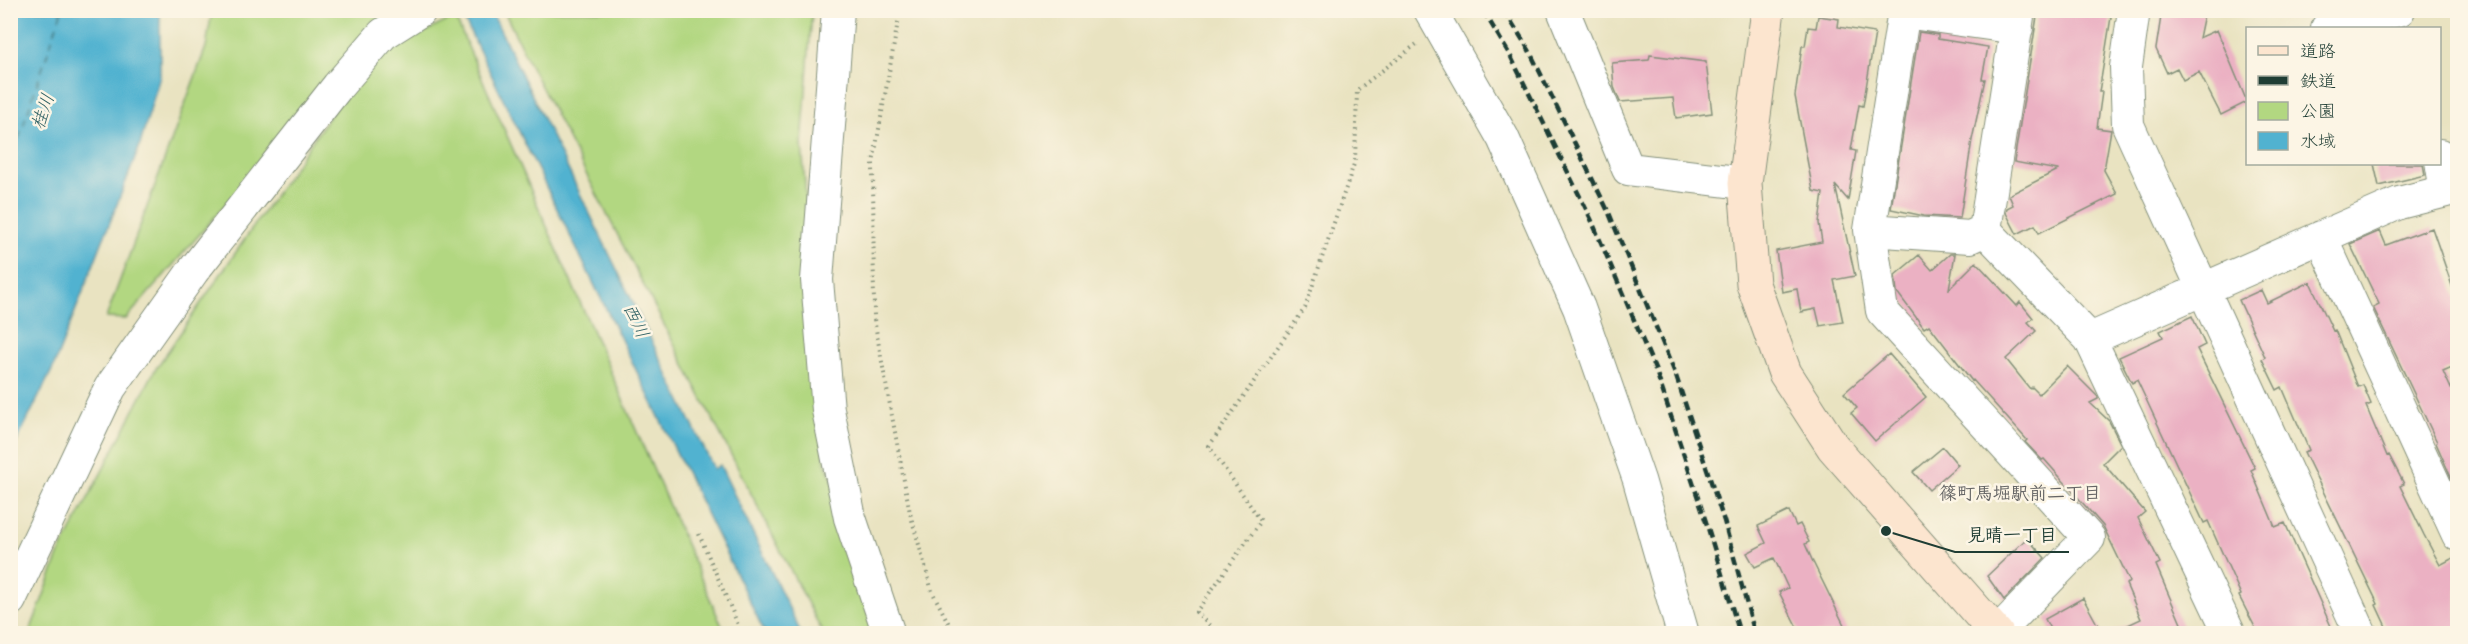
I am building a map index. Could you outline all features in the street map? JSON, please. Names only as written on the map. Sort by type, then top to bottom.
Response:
[{"type":"street","points":[[10,600],[110,388],[193,271],[338,86],[384,34],[421,10]]},
{"type":"street","points":[[838,10],[817,280],[828,410],[850,518],[889,633]]},
{"type":"street","points":[[1563,10],[1628,169],[1745,183]]},
{"type":"street","points":[[1768,10],[1745,183],[1754,284],[1785,373],[1833,447],[1996,633],[2089,538],[1882,311],[1870,230],[1904,11],[2018,19],[1985,230]]},
{"type":"street","points":[[2134,10],[2126,67],[2128,125],[2361,633]]},
{"type":"street","points":[[2307,10],[2312,27]]},
{"type":"street","points":[[2331,27],[2399,10]]},
{"type":"street","points":[[2412,10],[2416,27]]},
{"type":"street","points":[[1443,16],[1503,138],[1579,308],[1639,480],[1683,633]]},
{"type":"street","points":[[2090,339],[2399,203],[2446,191],[2441,165]]},
{"type":"street","points":[[1870,230],[1970,237],[1985,230]]},
{"type":"street","points":[[1985,230],[2090,339],[2229,633]]},
{"type":"street","points":[[2321,237],[2457,535]]},
{"type":"path","points":[[900,10],[873,164],[874,319],[910,513],[932,591],[954,633]]},
{"type":"path","points":[[1218,633],[1196,612],[1261,521],[1209,446],[1305,308],[1355,161],[1357,90],[1443,16]]},
{"type":"path","points":[[699,534],[742,633]]},
{"type":"green space","points":[[212,11],[408,11],[259,166],[126,319],[106,318],[206,47]]},
{"type":"green space","points":[[504,11],[812,11],[802,144],[825,463],[903,633],[823,633]]},
{"type":"green space","points":[[455,17],[725,633],[29,634],[61,550],[155,370],[337,105],[386,51]]},
{"type":"water","name":"桂川","points":[[11,10],[160,11],[160,76],[139,148],[53,368],[11,453]]},
{"type":"water","name":"西川","points":[[460,11],[491,11],[714,469],[720,465],[801,633],[765,633]]},
{"type":"building","points":[[2038,10],[2073,10],[2111,17],[2099,92],[2102,92],[2097,128],[2111,130],[2104,170],[2117,194],[2039,233],[2035,225],[2017,234],[2006,213],[2007,208],[2013,205],[2009,195],[2058,170],[2014,162]]},
{"type":"building","points":[[2162,10],[2186,10],[2204,14],[2199,38],[2217,30],[2246,102],[2221,115],[2199,72],[2183,80],[2177,68],[2167,73],[2156,49]]},
{"type":"building","points":[[1818,16],[1839,19],[1838,27],[1875,33],[1863,106],[1859,105],[1851,150],[1856,151],[1848,200],[1835,185],[1855,276],[1834,280],[1843,322],[1820,326],[1816,309],[1801,312],[1797,289],[1782,292],[1776,251],[1822,242],[1819,223],[1823,193],[1813,191],[1795,96],[1802,46],[1805,46],[1808,27],[1816,28]]},
{"type":"building","points":[[1919,32],[1938,35],[1938,39],[1988,47],[1982,79],[1985,79],[1972,140],[1960,218],[1924,216],[1891,209]]},
{"type":"building","points":[[1650,55],[1706,62],[1712,113],[1676,118],[1673,98],[1620,102],[1614,87],[1612,63],[1649,60]]},
{"type":"building","points":[[2374,165],[2423,165],[2425,175],[2379,186]]},
{"type":"building","points":[[2432,228],[2457,300],[2457,365],[2443,371],[2457,402],[2457,491],[2437,442],[2373,307],[2379,304],[2350,244],[2380,231],[2386,245]]},
{"type":"building","points":[[1950,254],[1955,254],[1949,289],[1976,262],[2017,306],[2020,302],[2033,318],[2028,322],[2036,331],[2006,359],[2030,389],[2032,387],[2039,394],[2067,366],[2098,397],[2090,403],[2109,421],[2121,445],[2103,463],[2145,512],[2138,518],[2160,563],[2156,565],[2185,633],[2111,633],[2141,619],[2126,584],[2130,582],[2103,526],[1972,381],[1929,325],[1924,328],[1897,292],[1895,275],[1919,255],[1932,270]]},
{"type":"building","points":[[2310,282],[2333,331],[2335,330],[2358,387],[2363,385],[2371,404],[2366,406],[2387,456],[2389,455],[2404,484],[2400,486],[2440,565],[2457,556],[2457,633],[2389,633],[2376,605],[2378,604],[2304,452],[2309,450],[2282,387],[2277,390],[2262,359],[2265,357],[2239,300],[2261,290],[2267,303]]},
{"type":"building","points":[[2192,316],[2205,345],[2197,349],[2255,468],[2251,470],[2275,527],[2285,523],[2334,633],[2258,633],[2239,596],[2241,595],[2208,521],[2204,523],[2137,380],[2132,383],[2119,357],[2163,337],[2160,331]]},
{"type":"building","points":[[1889,354],[1926,397],[1875,441],[1851,413],[1857,408],[1844,393]]},
{"type":"building","points":[[1943,447],[1958,465],[1929,490],[1913,472]]},
{"type":"building","points":[[1789,511],[1796,526],[1800,524],[1809,542],[1805,544],[1848,633],[1800,633],[1779,592],[1788,588],[1774,558],[1755,567],[1747,553],[1766,543],[1758,526]]},
{"type":"building","points":[[2027,538],[2045,558],[2004,600],[1987,576]]},
{"type":"building","points":[[2083,598],[2102,633],[2052,633],[2045,619]]},
{"type":"ferry route","points":[[10,165],[62,10]]},
{"type":"railway","points":[[1483,10],[1511,57],[1591,219],[1657,374],[1740,634]]},
{"type":"railway","points":[[1504,10],[1529,50],[1609,213],[1675,373],[1724,521],[1755,634]]},
{"type":"place","name":"見晴一丁目","points":[[1886,531]]},
{"type":"district","name":"篠町馬堀駅前二丁目","points":[[2020,495]]}]
